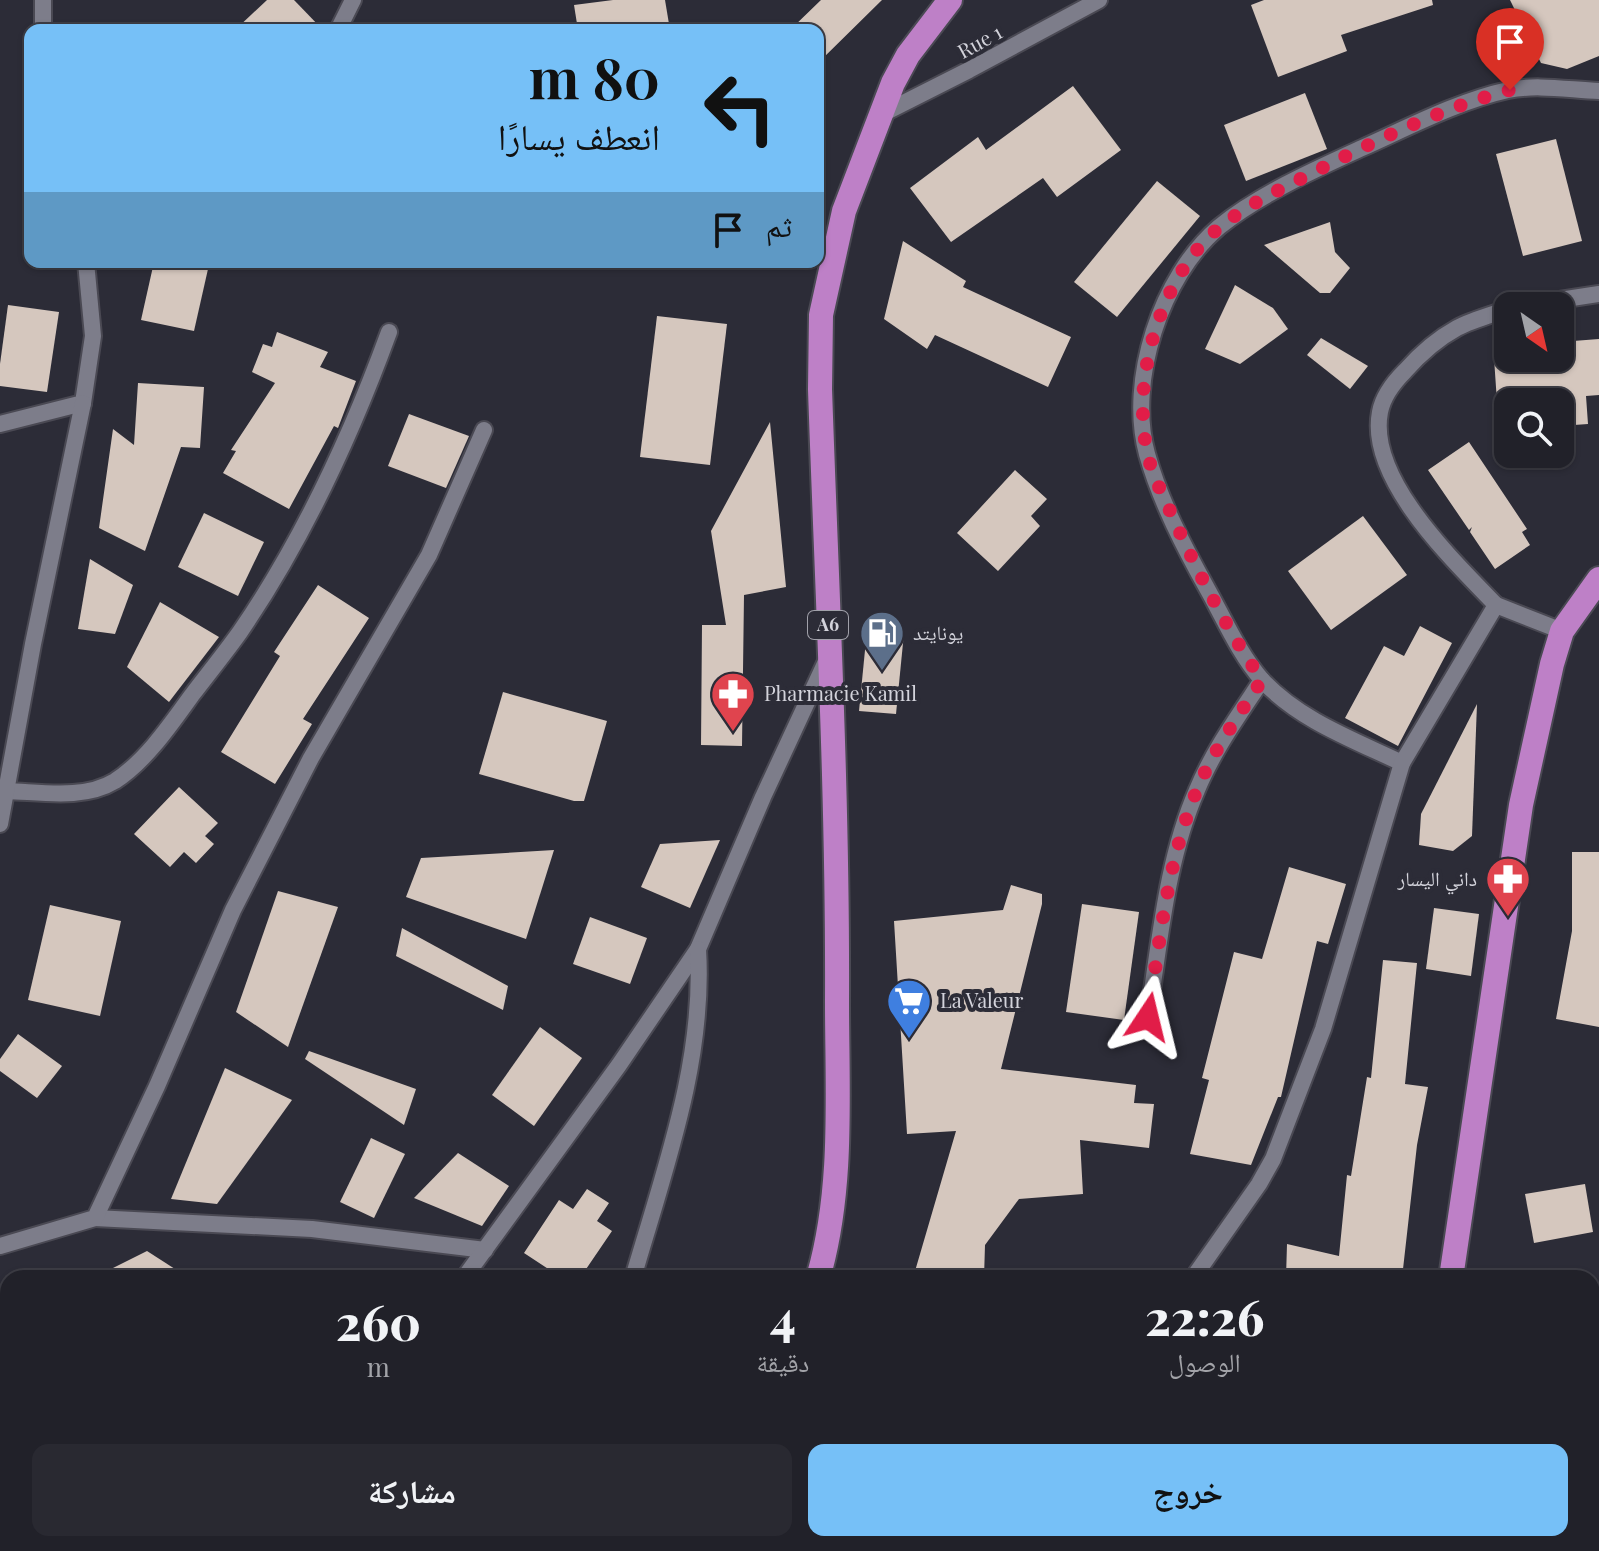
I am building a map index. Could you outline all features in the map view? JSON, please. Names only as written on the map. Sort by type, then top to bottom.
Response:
[{"type":"highway","name":"A6","points":[[820,1270],[829,1241],[836,1164],[837,937],[820,389],[821,315],[844,211],[879,115],[908,55],[950,0]]},
{"type":"highway","points":[[1452,1270],[1521,805],[1562,631],[1599,579]]},
{"type":"street","points":[[43,0],[43,24]]},
{"type":"street","points":[[341,24],[353,0]]},
{"type":"street","name":"Rue 1","points":[[879,115],[1099,0]]},
{"type":"street","points":[[1402,763],[1318,723],[1262,680],[1232,634],[1199,575],[1146,451],[1143,385],[1151,342],[1165,300],[1176,279],[1219,228],[1260,200],[1421,122],[1510,90],[1599,91]]},
{"type":"street","points":[[0,824],[33,644],[83,403],[93,336],[87,268]]},
{"type":"street","points":[[1574,298],[1599,294]]},
{"type":"street","points":[[1494,314],[1459,327],[1439,339],[1395,383],[1380,411],[1384,456],[1401,492],[1439,544],[1496,605],[1562,631]]},
{"type":"street","points":[[7,791],[92,791],[114,782],[176,717],[240,631],[290,550],[348,438],[389,332]]},
{"type":"street","points":[[0,424],[83,403]]},
{"type":"street","points":[[95,1218],[157,1086],[233,910],[311,758],[429,555],[484,430]]},
{"type":"street","points":[[1199,1270],[1259,1184],[1291,1116],[1323,1029],[1402,763],[1496,605]]},
{"type":"street","points":[[470,1270],[619,1065],[698,949],[763,797],[829,656]]},
{"type":"street","points":[[1148,1017],[1174,862],[1185,821],[1206,770],[1262,680]]},
{"type":"street","points":[[635,1270],[687,1082],[698,1005],[698,949]]},
{"type":"street","points":[[0,1246],[95,1218],[312,1229],[485,1250]]},
{"type":"building","points":[[267,0],[294,0],[317,24],[241,24]]},
{"type":"building","points":[[613,0],[665,0],[669,24],[577,24],[574,5]]},
{"type":"building","points":[[821,0],[882,0],[824,57],[824,24],[796,24]]},
{"type":"building","points":[[1264,0],[1432,0],[1433,5],[1341,35],[1347,51],[1278,77],[1251,5]]},
{"type":"building","points":[[1510,0],[1599,0],[1599,56],[1567,69],[1541,63]]},
{"type":"building","points":[[1073,86],[1121,150],[1057,197],[1043,178],[951,242],[910,188],[978,137],[986,150]]},
{"type":"building","points":[[1305,93],[1327,149],[1246,181],[1224,125]]},
{"type":"building","points":[[1556,139],[1582,241],[1523,256],[1496,154]]},
{"type":"building","points":[[1157,181],[1200,216],[1117,317],[1074,282]]},
{"type":"building","points":[[1330,222],[1335,252],[1350,268],[1330,293],[1320,293],[1264,245]]},
{"type":"building","points":[[903,241],[966,281],[963,287],[1071,337],[1048,387],[935,335],[927,349],[884,319]]},
{"type":"building","points":[[153,268],[208,269],[194,331],[141,320]]},
{"type":"building","points":[[1235,285],[1273,308],[1288,329],[1240,364],[1205,349]]},
{"type":"building","points":[[8,305],[59,312],[47,392],[0,386]]},
{"type":"building","points":[[657,316],[727,324],[710,465],[640,457]]},
{"type":"building","points":[[277,332],[328,352],[320,367],[356,381],[338,428],[334,426],[289,509],[223,473],[236,451],[231,450],[275,383],[252,372],[263,344],[272,347]]},
{"type":"building","points":[[1321,338],[1368,366],[1350,389],[1307,355]]},
{"type":"building","points":[[1599,339],[1599,395],[1586,396],[1588,424],[1574,425],[1574,388],[1496,388],[1495,372],[1574,372],[1574,341]]},
{"type":"building","points":[[138,383],[204,387],[200,448],[181,447],[145,551],[99,528],[113,429],[134,445]]},
{"type":"building","points":[[409,414],[469,436],[446,488],[388,466]]},
{"type":"building","points":[[770,422],[786,587],[744,595],[742,746],[701,745],[702,625],[726,625],[711,531]]},
{"type":"building","points":[[1469,442],[1527,529],[1522,532],[1530,545],[1495,569],[1470,532],[1472,527],[1469,530],[1428,470]]},
{"type":"building","points":[[1015,470],[1047,499],[1031,516],[1040,526],[998,571],[957,533]]},
{"type":"building","points":[[204,513],[264,542],[238,596],[178,567]]},
{"type":"building","points":[[1363,516],[1407,575],[1331,630],[1288,571]]},
{"type":"building","points":[[90,559],[133,585],[115,634],[78,629]]},
{"type":"building","points":[[318,585],[369,618],[303,719],[312,724],[275,784],[221,752],[280,656],[274,652]]},
{"type":"building","points":[[160,602],[219,637],[169,702],[127,667]]},
{"type":"building","points":[[1420,626],[1452,643],[1398,746],[1345,718],[1384,646],[1404,656]]},
{"type":"building","name":"يونايتد","points":[[867,630],[904,633],[896,714],[859,711]]},
{"type":"building","points":[[503,692],[607,721],[584,801],[574,801],[479,774]]},
{"type":"building","points":[[1477,704],[1472,836],[1453,851],[1419,845],[1421,814]]},
{"type":"building","points":[[179,787],[218,823],[205,836],[214,844],[196,863],[184,852],[170,867],[134,834]]},
{"type":"building","points":[[720,840],[690,908],[641,887],[660,844]]},
{"type":"building","points":[[554,850],[526,939],[406,897],[421,858]]},
{"type":"building","points":[[1572,852],[1599,852],[1599,1027],[1556,1019],[1572,931]]},
{"type":"building","points":[[1289,867],[1346,884],[1328,944],[1317,941],[1281,1097],[1278,1097],[1251,1165],[1190,1154],[1209,1080],[1202,1078],[1234,952],[1262,959]]},
{"type":"building","points":[[1011,885],[1042,894],[1001,1069],[1136,1085],[1134,1103],[1154,1104],[1149,1148],[1080,1140],[1083,1194],[1019,1199],[985,1245],[984,1270],[915,1270],[956,1131],[907,1134],[894,921],[1003,910]]},
{"type":"building","points":[[278,891],[338,907],[288,1047],[236,1012]]},
{"type":"building","points":[[1082,904],[1139,912],[1124,1020],[1066,1012]]},
{"type":"building","points":[[50,905],[121,921],[100,1016],[28,1000]]},
{"type":"building","points":[[1434,908],[1479,914],[1471,976],[1426,969]]},
{"type":"building","points":[[590,917],[647,938],[630,984],[573,964]]},
{"type":"building","points":[[402,928],[508,986],[503,1010],[396,956]]},
{"type":"building","points":[[1383,960],[1417,963],[1405,1084],[1428,1087],[1417,1145],[1403,1270],[1286,1270],[1287,1244],[1339,1256],[1347,1175],[1351,1176],[1367,1077],[1371,1078]]},
{"type":"building","points":[[540,1027],[582,1058],[534,1126],[492,1095]]},
{"type":"building","points":[[18,1034],[62,1066],[37,1098],[0,1071],[0,1059]]},
{"type":"building","points":[[309,1051],[416,1089],[404,1125],[305,1059]]},
{"type":"building","points":[[225,1068],[292,1100],[217,1204],[171,1199]]},
{"type":"building","points":[[371,1138],[405,1154],[374,1218],[340,1202]]},
{"type":"building","points":[[458,1153],[509,1186],[482,1226],[414,1198]]},
{"type":"building","points":[[1585,1184],[1593,1232],[1534,1243],[1525,1194]]},
{"type":"building","points":[[587,1189],[609,1203],[597,1221],[612,1231],[585,1270],[550,1270],[524,1253],[559,1200],[573,1209]]},
{"type":"building","points":[[147,1251],[177,1270],[109,1270]]},
{"type":"place","name":"يونايتد","points":[[882,672]]},
{"type":"place","name":"Pharmacie Kamil","points":[[733,733]]},
{"type":"place","name":"داني اليسار","points":[[1508,918]]},
{"type":"place","name":"La Valeur","points":[[909,1040]]},
{"type":"route","points":[[1148,1017],[1174,862],[1185,821],[1206,770],[1262,680],[1199,575],[1146,451],[1143,385],[1151,342],[1165,300],[1176,279],[1219,228],[1260,200],[1421,122],[1510,90]]}]
